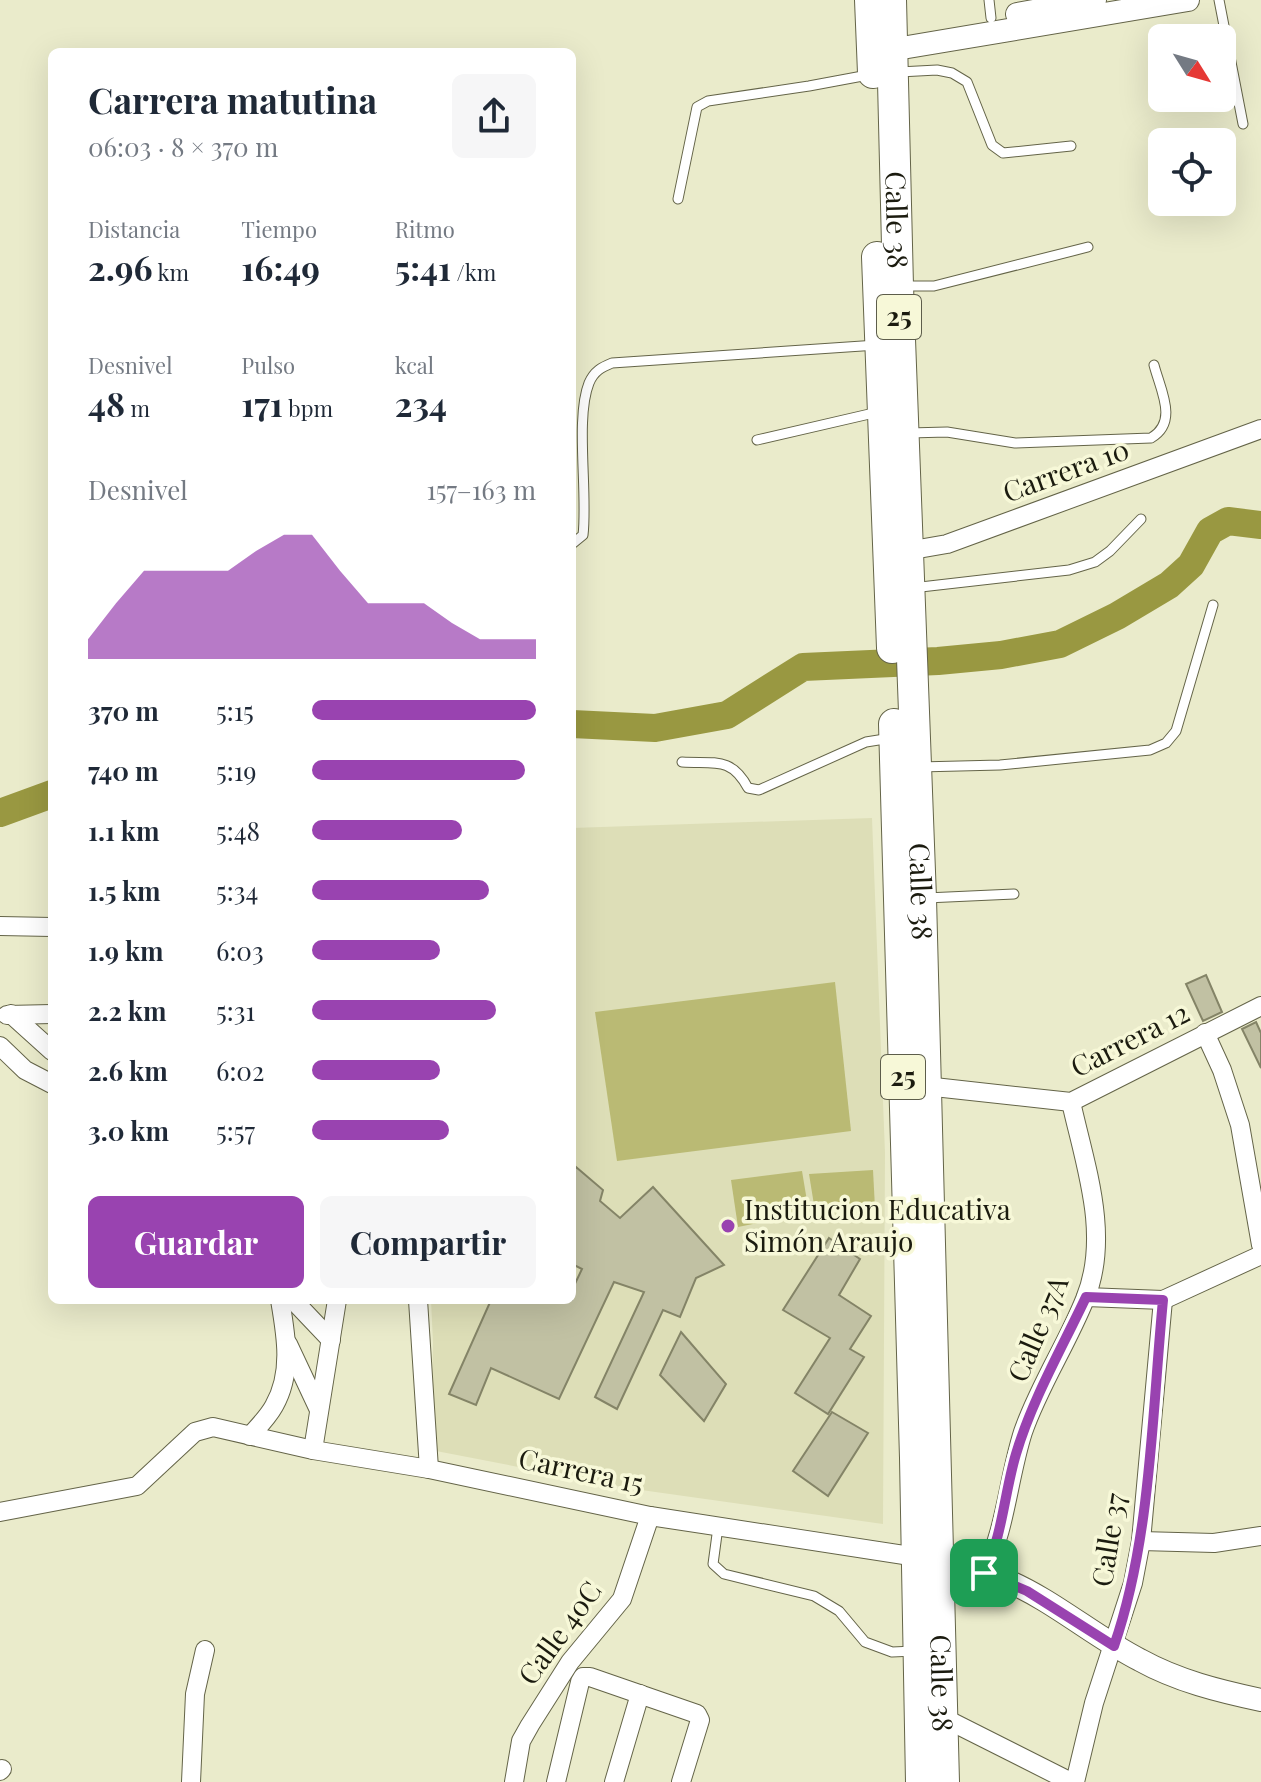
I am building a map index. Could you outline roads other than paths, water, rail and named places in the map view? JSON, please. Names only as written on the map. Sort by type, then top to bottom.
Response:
[{"type":"highway","name":"Calle 38","points":[[870,0],[883,54],[898,286],[905,433],[898,552]]},
{"type":"highway","name":"Calle 38","points":[[891,0],[883,54],[878,345],[881,412],[898,552],[904,686],[916,767],[909,898],[928,1559],[942,1717],[944,1782]]},
{"type":"highway","name":"Calle 38","points":[[904,686],[895,737],[925,1086],[928,1559],[919,1651],[921,1782]]},
{"type":"street","points":[[883,54],[1188,0]]},
{"type":"street","points":[[883,54],[990,9],[1084,1]]},
{"type":"street","name":"Carrera 10","points":[[898,552],[947,544],[1261,429]]},
{"type":"street","points":[[0,926],[48,927]]},
{"type":"street","name":"Carrera 12","points":[[925,1086],[1071,1102],[1261,1006]]},
{"type":"street","points":[[6,1015],[48,1014]]},
{"type":"street","points":[[6,1015],[48,1048]]},
{"type":"street","points":[[1205,1033],[1222,1070],[1240,1125],[1261,1245]]},
{"type":"street","points":[[0,1046],[25,1070],[48,1082]]},
{"type":"street","name":"Calle 37A","points":[[984,1573],[1001,1531],[1009,1484],[1025,1427],[1086,1297],[1097,1242],[1094,1209],[1071,1102]]},
{"type":"street","points":[[1086,1297],[1163,1300],[1261,1255]]},
{"type":"street","name":"Calle 37","points":[[1073,1782],[1094,1703],[1133,1583],[1141,1541],[1163,1300]]},
{"type":"street","points":[[281,1304],[288,1344],[319,1410]]},
{"type":"street","points":[[297,1304],[331,1340]]},
{"type":"street","points":[[313,1450],[336,1304]]},
{"type":"street","points":[[418,1304],[429,1469]]},
{"type":"street","points":[[250,1436],[274,1406],[284,1378],[288,1344]]},
{"type":"street","name":"Carrera 15","points":[[0,1512],[137,1486],[195,1432],[213,1427],[313,1450],[429,1469],[650,1516],[928,1559]]},
{"type":"street","name":"Calle 40C","points":[[514,1782],[521,1741],[530,1725],[570,1662],[622,1599],[650,1516]]},
{"type":"street","points":[[1141,1541],[1214,1543],[1261,1536]]},
{"type":"street","points":[[928,1559],[984,1573],[1027,1591],[1114,1646],[1178,1678],[1261,1700]]},
{"type":"street","points":[[191,1782],[195,1694],[205,1650]]},
{"type":"street","points":[[556,1782],[583,1677],[697,1714],[700,1720],[681,1782]]},
{"type":"street","points":[[614,1782],[640,1694]]},
{"type":"street","points":[[942,1717],[1073,1782]]},
{"type":"lane","points":[[1219,0],[1243,124]]},
{"type":"lane","points":[[678,199],[697,107],[708,101],[809,86],[883,54],[952,73],[967,82],[992,145],[1003,153],[1071,146]]},
{"type":"lane","points":[[898,286],[934,286],[1088,247]]},
{"type":"lane","points":[[576,541],[583,535],[585,517],[584,408],[589,382],[598,369],[612,363],[878,345]]},
{"type":"lane","points":[[905,433],[947,432],[1015,443],[1151,438],[1166,424],[1167,415],[1154,365]]},
{"type":"lane","points":[[576,409],[584,408]]},
{"type":"lane","points":[[757,440],[881,412]]},
{"type":"lane","points":[[900,589],[1069,570],[1095,562],[1141,519]]},
{"type":"lane","points":[[916,767],[1015,763],[1150,750],[1166,743],[1176,731],[1213,605]]},
{"type":"lane","points":[[682,762],[728,764],[739,772],[748,788],[759,790],[866,742],[895,737]]},
{"type":"lane","points":[[909,898],[1014,894]]},
{"type":"lane","points":[[718,1527],[713,1564],[724,1574],[814,1596],[839,1611],[865,1642],[892,1652],[919,1651]]},
{"type":"waterway","points":[[576,724],[655,728],[727,715],[803,667],[938,661],[1001,655],[1060,644],[1117,616],[1169,585],[1191,565],[1210,531],[1228,521],[1261,525]]},
{"type":"waterway","points":[[0,813],[48,795]]},
{"type":"place","name":"Institucion Educativa Simón Araujo","points":[[728,1226]]}]
